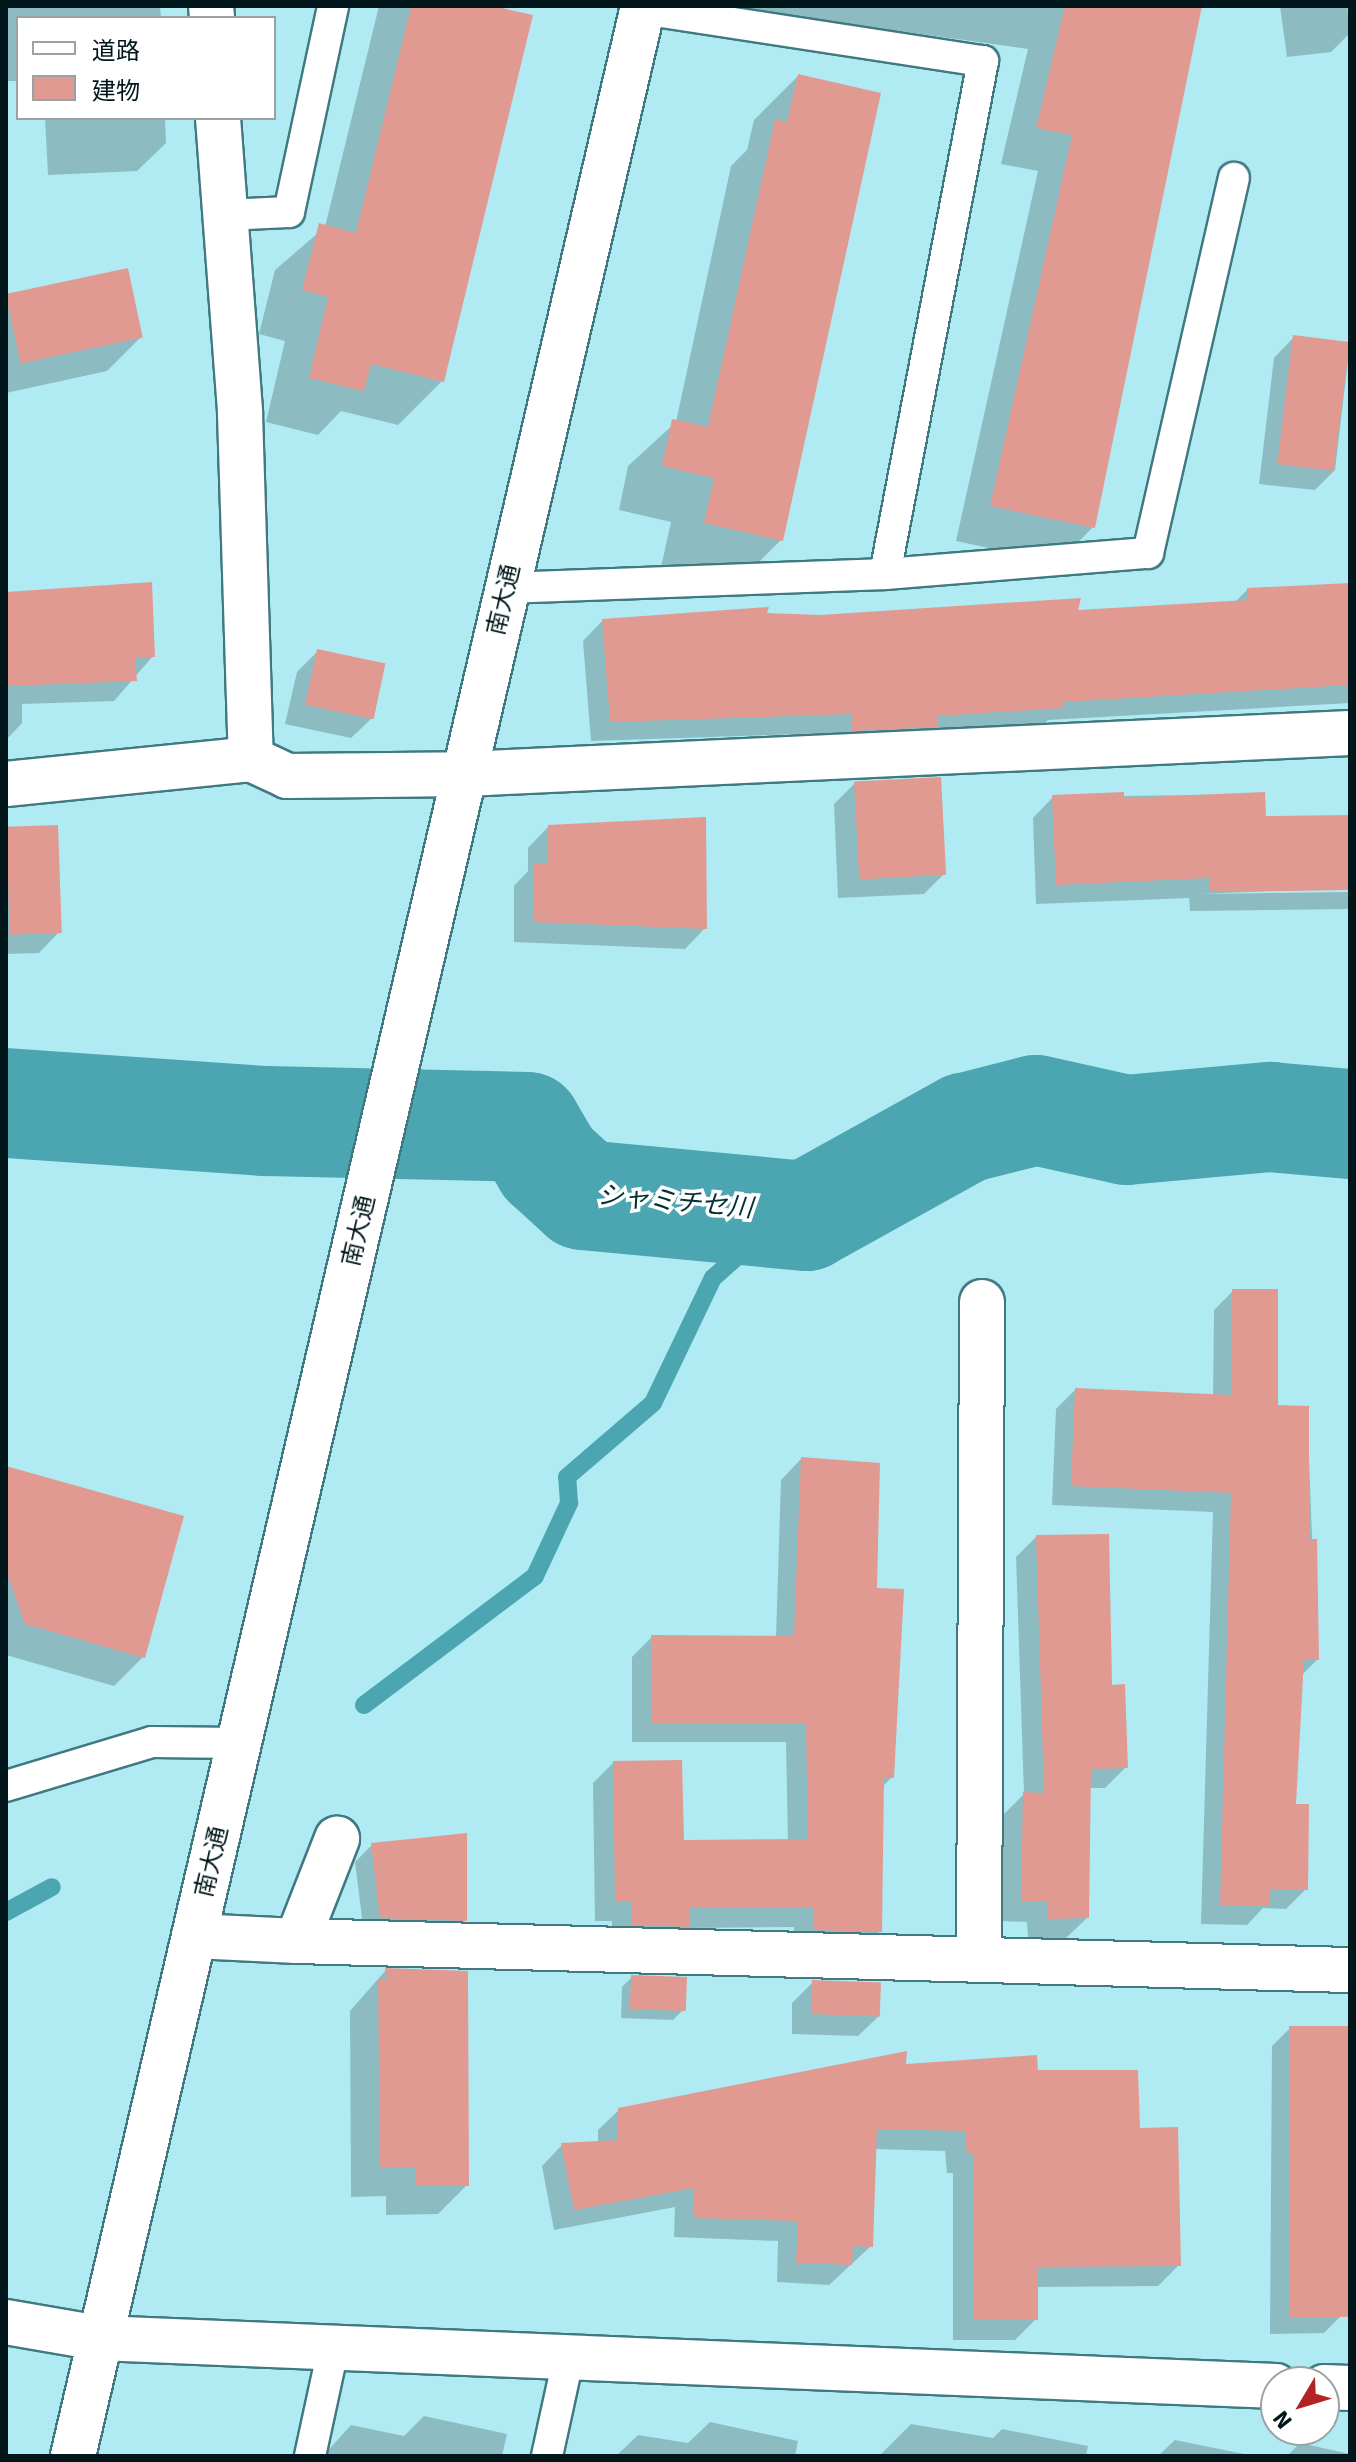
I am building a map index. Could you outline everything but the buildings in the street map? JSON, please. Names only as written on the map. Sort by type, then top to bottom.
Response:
[{"type":"street","name":"南大通","points":[[73,2456],[643,7]]},
{"type":"street","points":[[218,120],[251,759]]},
{"type":"street","points":[[6,784],[251,759],[287,776],[466,774],[1350,733]]},
{"type":"street","points":[[979,1959],[982,1302]]},
{"type":"street","points":[[297,1941],[337,1839]]},
{"type":"street","points":[[194,1936],[1350,1970]]},
{"type":"street","points":[[6,2322],[99,2338],[334,2345],[1260,2385]]},
{"type":"lane","points":[[225,215],[289,212],[333,6]]},
{"type":"lane","points":[[643,7],[983,61],[885,574]]},
{"type":"lane","points":[[506,588],[885,574],[1148,553],[1234,178]]},
{"type":"lane","points":[[6,1786],[152,1742],[239,1743]]},
{"type":"lane","points":[[310,2456],[334,2345]]},
{"type":"lane","points":[[547,2456],[569,2355]]},
{"type":"waterway","name":"シャミチセ川","points":[[6,1103],[266,1121],[527,1127],[548,1163],[583,1195],[806,1216],[965,1128],[1036,1110],[1126,1130],[1270,1117],[1350,1124]]},
{"type":"waterway","points":[[364,1705],[535,1576],[569,1503],[567,1477],[653,1403],[713,1278],[785,1214]]},
{"type":"waterway","points":[[6,1912],[52,1887]]}]
